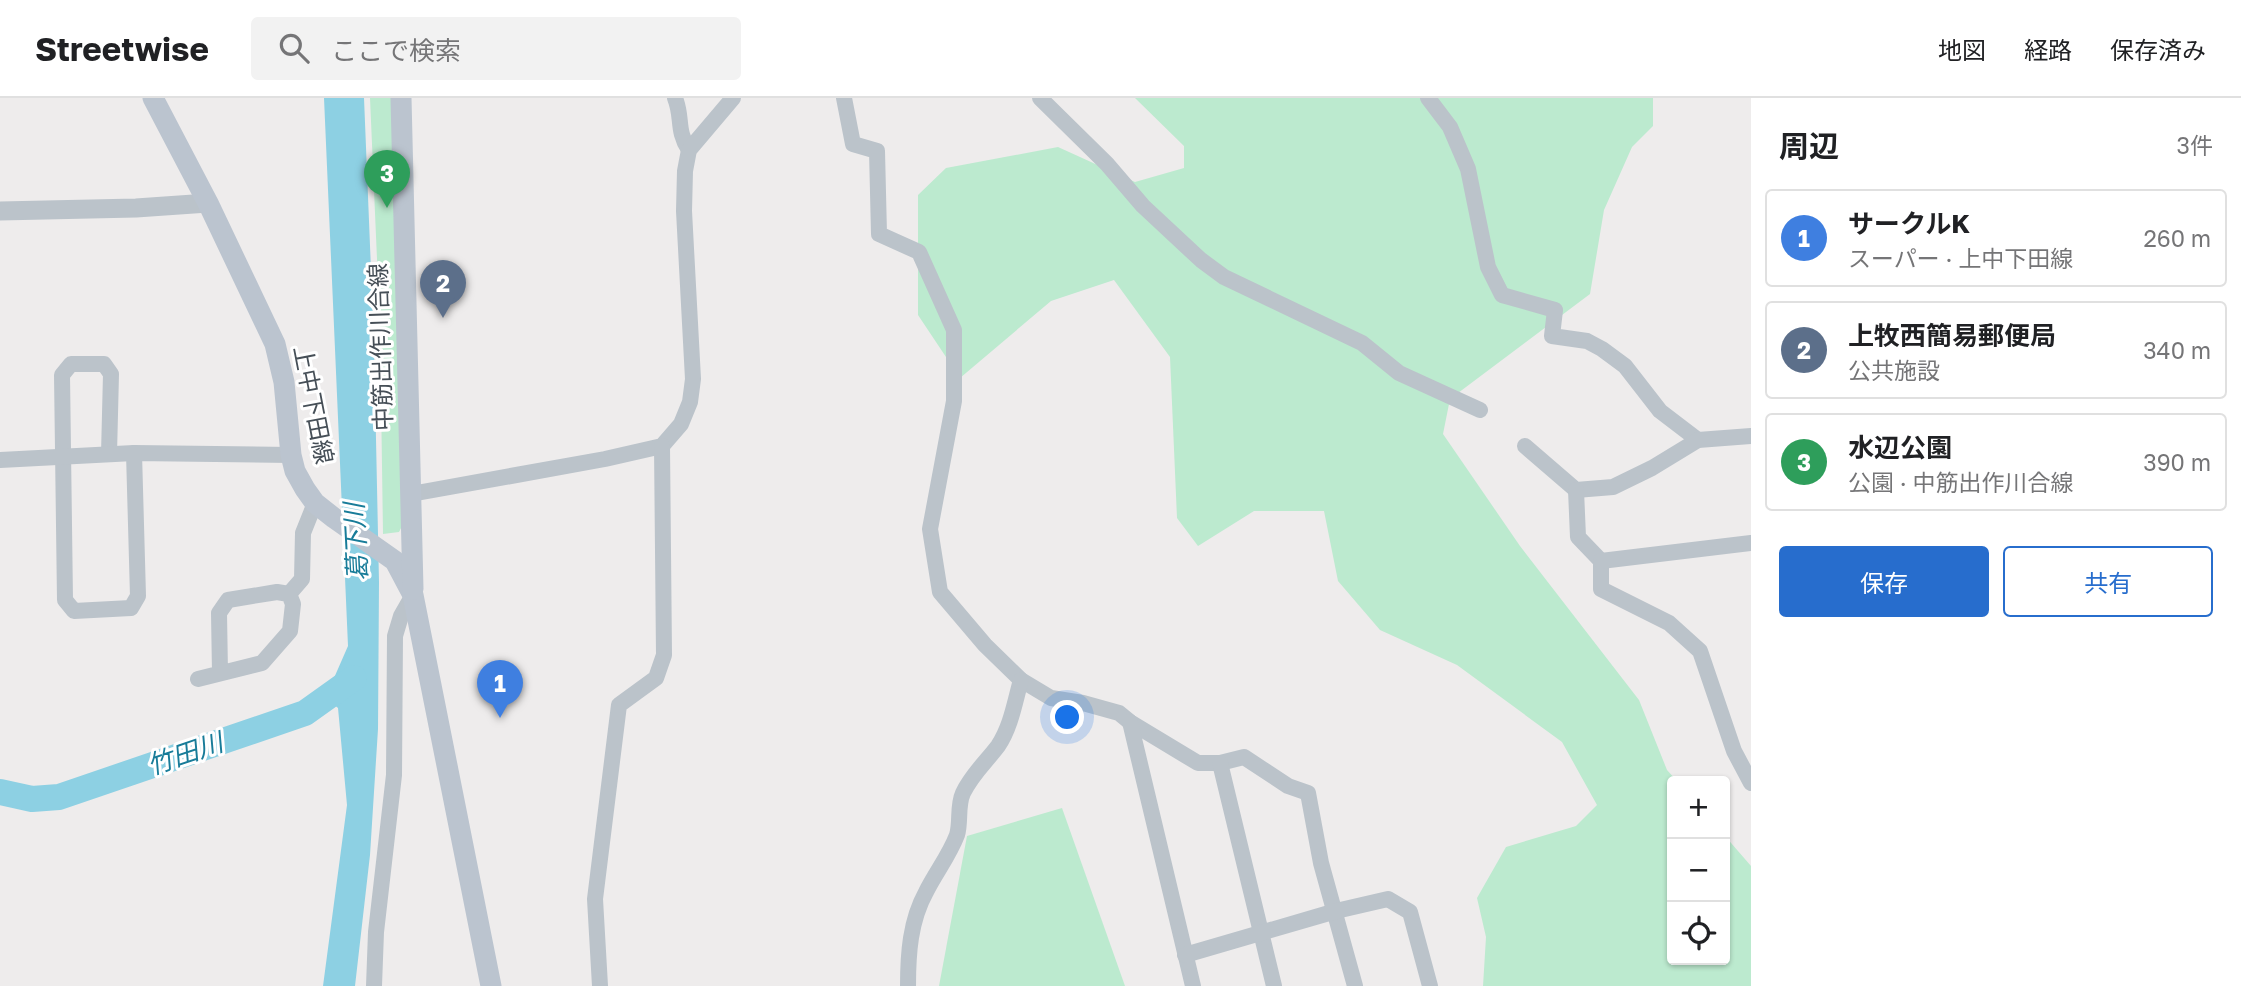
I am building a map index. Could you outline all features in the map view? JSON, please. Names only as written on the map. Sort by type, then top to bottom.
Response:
[{"type":"main road","name":"上中下田線","points":[[153,98],[208,203],[275,344],[284,382],[295,471],[315,503],[389,555],[403,572],[413,594],[491,986]]},
{"type":"main road","name":"中筋出作川合線","points":[[401,98],[413,594]]},
{"type":"street","points":[[675,98],[679,108],[680,136],[689,150]]},
{"type":"street","points":[[411,494],[606,460],[662,446],[681,424],[690,402],[693,379],[684,211],[685,171],[689,150],[733,98]]},
{"type":"street","points":[[844,98],[853,144],[877,151],[879,234],[919,252],[954,330],[954,401],[930,529],[940,592],[985,645],[1021,680],[1051,698],[1119,713],[1198,763],[1220,763],[1244,757],[1288,786],[1308,793],[1321,863],[1355,986]]},
{"type":"street","points":[[1040,98],[1107,164],[1143,206],[1200,260],[1224,277],[1362,343],[1399,373],[1480,410]]},
{"type":"street","points":[[1428,98],[1450,127],[1468,169],[1485,256],[1502,295],[1555,310],[1552,336],[1587,341],[1602,349],[1625,366],[1660,411],[1698,440]]},
{"type":"street","points":[[0,211],[136,208],[208,203]]},
{"type":"street","points":[[109,454],[111,374],[104,364],[71,364],[62,374],[65,600],[74,611],[131,608],[138,596],[134,453]]},
{"type":"street","points":[[1525,446],[1576,490],[1613,487],[1652,468],[1698,440],[1751,436]]},
{"type":"street","points":[[600,986],[595,899],[619,705],[656,678],[664,655],[662,446]]},
{"type":"street","points":[[0,460],[134,453],[291,455]]},
{"type":"street","points":[[1576,490],[1578,537],[1601,561],[1601,589],[1669,623],[1700,651],[1734,751],[1751,783]]},
{"type":"street","points":[[289,594],[302,579],[303,533],[315,503]]},
{"type":"street","points":[[1601,561],[1751,543]]},
{"type":"street","points":[[220,673],[219,613],[228,600],[277,592],[289,594]]},
{"type":"street","points":[[198,679],[262,663],[290,631],[293,604],[289,594]]},
{"type":"street","points":[[374,986],[376,932],[394,775],[395,636],[401,616],[413,594]]},
{"type":"street","points":[[908,986],[908,954],[917,911],[926,890],[947,859],[958,832],[961,797],[973,775],[998,746],[1006,730],[1021,680]]},
{"type":"street","points":[[1130,722],[1193,986]]},
{"type":"street","points":[[1220,763],[1274,986]]},
{"type":"street","points":[[1185,955],[1336,911],[1388,899],[1410,912],[1430,986]]},
{"type":"green space","points":[[370,98],[396,98],[402,526],[399,532],[383,534],[380,328]]},
{"type":"green space","points":[[1135,98],[1653,98],[1653,126],[1632,147],[1604,210],[1590,294],[1450,399],[1443,434],[1520,546],[1639,700],[1667,770],[1672,776],[1667,776],[1667,965],[1730,965],[1730,842],[1751,866],[1751,986],[1483,986],[1486,937],[1477,898],[1506,847],[1576,826],[1597,805],[1562,742],[1457,665],[1380,630],[1338,581],[1324,511],[1254,511],[1198,546],[1177,518],[1170,357],[1114,280],[1051,301],[960,378],[918,315],[918,195],[946,168],[1058,147],[1135,182],[1184,168],[1184,146]]},
{"type":"green space","points":[[1062,808],[1125,986],[939,986],[967,836]]},
{"type":"water","name":"葛下川","points":[[324,98],[364,98],[374,344],[379,582],[378,729],[370,855],[355,986],[323,986],[347,805],[338,708],[321,693],[334,678],[348,646]]},
{"type":"waterway","name":"竹田川","points":[[0,792],[32,799],[59,797],[305,713],[354,678]]},
{"type":"place","name":"水辺公園","points":[[387,208]]},
{"type":"place","name":"上牧西簡易郵便局","points":[[443,318]]},
{"type":"place","name":"サークルK","points":[[500,718]]}]
